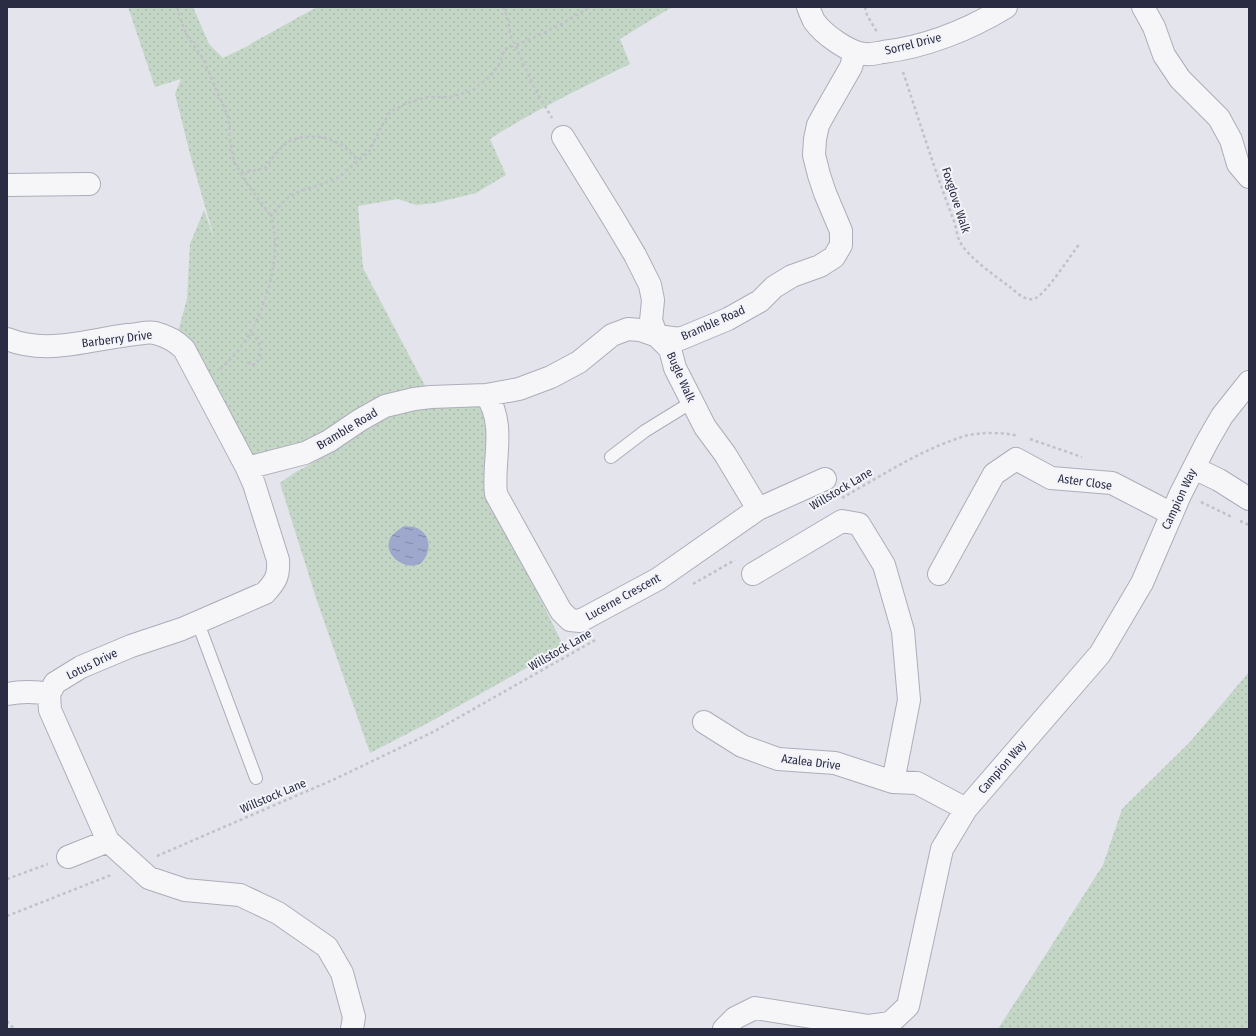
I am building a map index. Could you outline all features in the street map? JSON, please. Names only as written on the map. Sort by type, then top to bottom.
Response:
[{"type":"street","name":"Sorrel Drive","points":[[808,7],[814,20],[826,34],[855,52],[864,54],[896,51],[945,36],[972,26],[1006,7]]},
{"type":"street","points":[[1143,7],[1154,27],[1164,55],[1180,79],[1206,103],[1219,118],[1231,140],[1238,164],[1249,177]]},
{"type":"street","name":"Bramble Road","points":[[247,468],[305,453],[329,441],[360,420],[385,406],[414,399],[486,395],[519,389],[551,377],[579,362],[612,335],[628,329],[640,330],[657,336],[680,339],[722,321],[760,301],[774,288],[792,276],[820,266],[834,256],[841,245],[841,231],[819,175],[814,155],[815,139],[818,125],[851,67],[855,52]]},
{"type":"street","name":"Bugle Walk","points":[[563,137],[613,218],[650,285],[653,300],[651,321],[657,336],[670,349],[675,368],[705,427],[725,454],[758,508]]},
{"type":"street","points":[[7,185],[90,184]]},
{"type":"street","name":"Barberry Drive","points":[[7,339],[29,346],[51,346],[87,343],[117,337],[154,333],[174,340],[184,349],[247,468]]},
{"type":"street","name":"Campion Way","points":[[724,1029],[735,1018],[755,1008],[869,1026],[890,1023],[908,1006],[942,849],[966,808],[1100,654],[1142,583],[1176,504],[1222,416],[1249,382]]},
{"type":"street","name":"Lucerne Crescent","points":[[486,395],[492,404],[498,434],[495,482],[496,494],[560,611],[570,620],[580,621],[658,579],[758,508],[825,479]]},
{"type":"street","name":"Aster Close","points":[[940,574],[994,474],[1016,459],[1051,478],[1112,484],[1176,504]]},
{"type":"street","name":"Lotus Drive","points":[[49,694],[55,683],[81,667],[131,646],[198,623],[265,593],[274,584],[278,573],[278,560],[254,484],[247,468]]},
{"type":"street","points":[[1194,468],[1219,480],[1249,499]]},
{"type":"street","points":[[746,566],[842,521],[859,524],[884,565],[903,631],[909,700],[893,782]]},
{"type":"street","points":[[7,694],[20,691],[35,691],[49,694],[50,710],[108,841],[149,878],[186,890],[240,894],[278,913],[327,947],[342,973],[354,1017],[352,1029]]},
{"type":"street","name":"Azalea Drive","points":[[704,722],[742,746],[778,759],[835,763],[893,782],[917,783],[966,808]]},
{"type":"street","points":[[68,857],[108,841]]},
{"type":"lane","points":[[611,457],[645,431],[692,402]]},
{"type":"lane","points":[[198,623],[256,778]]},
{"type":"path","points":[[177,7],[188,37],[203,59],[229,119],[230,140],[234,162],[252,192],[271,216],[275,248],[268,294],[250,332],[238,351],[220,370],[202,384]]},
{"type":"path","points":[[503,7],[508,18],[510,34],[535,89],[563,137]]},
{"type":"path","points":[[271,216],[288,198],[298,192],[338,178],[358,161],[370,150],[390,112],[407,103],[427,97],[450,97],[472,91],[491,75],[498,65],[505,50],[542,35],[573,18],[589,7]]},
{"type":"path","name":"Foxglove Walk","points":[[896,51],[960,242],[972,257],[1024,298],[1032,299],[1037,298],[1046,289],[1080,243]]},
{"type":"path","points":[[241,173],[265,168],[274,156],[288,143],[306,137],[323,137],[341,145],[358,161]]},
{"type":"path","points":[[247,362],[252,365],[256,364],[261,355],[261,346],[258,339],[250,332]]},
{"type":"path","name":"Willstock Lane","points":[[840,500],[926,451],[966,436],[989,434],[1015,435],[1083,457]]},
{"type":"path","points":[[1176,504],[1213,507],[1249,525]]},
{"type":"path","points":[[690,585],[746,566]]},
{"type":"path","name":"Willstock Lane","points":[[7,916],[134,865],[334,779],[433,732],[603,636]]},
{"type":"path","points":[[7,879],[68,857]]},
{"type":"path","points":[[7,1021],[14,1029]]},
{"type":"green space","points":[[128,7],[193,7],[209,44],[223,58],[248,46],[317,7],[672,7],[620,39],[630,64],[577,90],[507,128],[490,139],[506,175],[476,193],[435,203],[416,205],[398,199],[358,206],[363,268],[431,397],[247,468],[176,339],[187,299],[190,244],[204,210],[215,241],[190,154],[175,94],[181,79],[155,87]]},
{"type":"green space","points":[[481,406],[487,419],[489,430],[485,496],[534,586],[564,647],[428,723],[370,753],[316,598],[280,483],[294,473],[331,453],[373,423],[394,413],[418,407]]},
{"type":"green space","points":[[1249,672],[1249,1029],[998,1029],[1103,865],[1122,809],[1190,742]]},
{"type":"water","points":[[404,526],[414,527],[423,532],[428,542],[429,546],[425,558],[422,562],[416,565],[410,566],[399,562],[390,553],[389,542],[391,537]]}]
